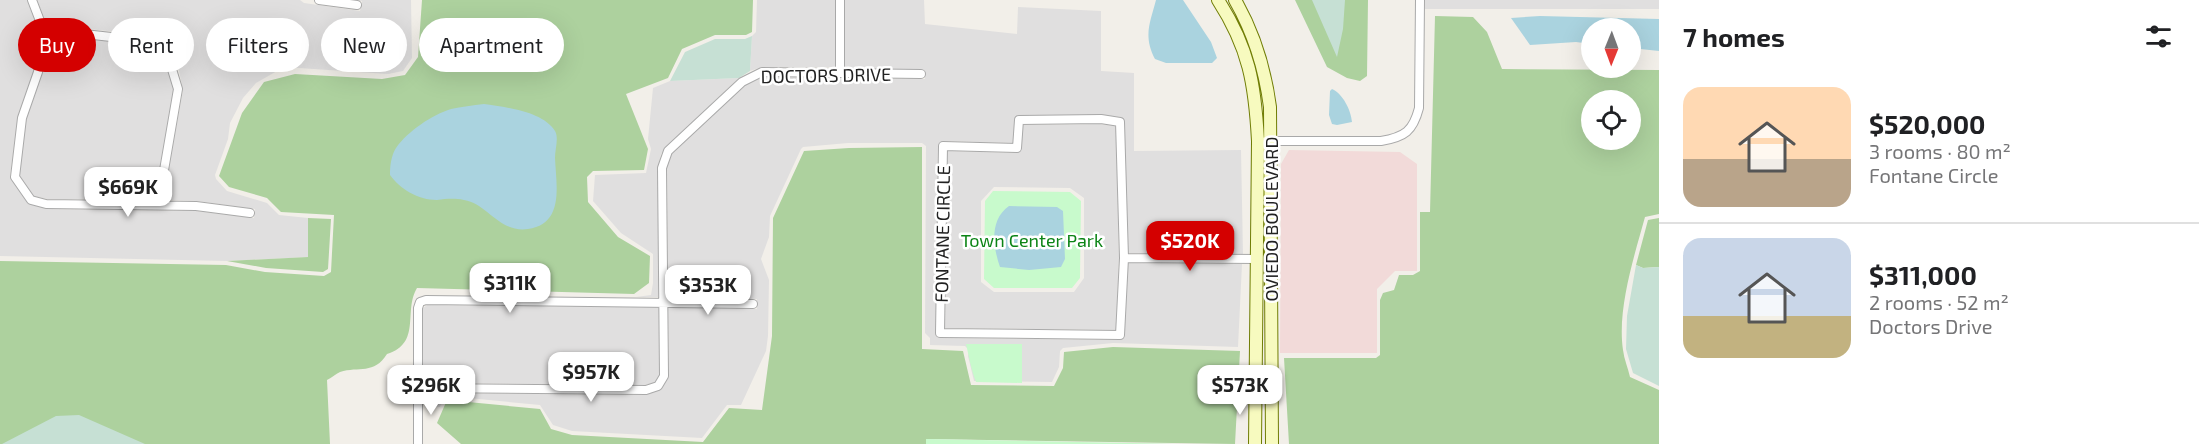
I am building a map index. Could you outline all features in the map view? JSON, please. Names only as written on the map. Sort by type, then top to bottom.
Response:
[{"type":"street","points":[[32,0],[39,18]]},
{"type":"street","points":[[319,0],[357,5]]},
{"type":"street","points":[[840,0],[840,72]]},
{"type":"street","name":"OVIEDO BOULEVARD","points":[[1218,0],[1238,33],[1251,75],[1258,141],[1255,444]]},
{"type":"street","name":"OVIEDO BOULEVARD","points":[[1235,0],[1247,21],[1267,82],[1271,141],[1272,444]]},
{"type":"street","points":[[1258,141],[1381,141],[1394,139],[1407,132],[1416,121],[1419,108],[1420,0]]},
{"type":"street","points":[[96,35],[164,43],[178,89],[158,205]]},
{"type":"street","points":[[38,72],[22,118],[15,177],[31,200],[46,204],[196,206],[250,213]]},
{"type":"street","name":"DOCTORS DRIVE","points":[[417,388],[646,390],[658,386],[664,376],[662,168],[668,151],[752,75],[762,72],[921,74]]},
{"type":"street","name":"FONTANE CIRCLE","points":[[1101,119],[1120,122],[1124,258],[1120,335],[940,333],[943,146],[1017,148],[1019,120],[1101,119]]},
{"type":"street","points":[[1124,258],[1256,259],[1265,248],[1271,234]]},
{"type":"street","points":[[418,444],[418,308],[420,302],[426,300],[753,304]]},
{"type":"shaded area","points":[[0,0],[27,0],[34,18],[18,18],[18,72],[34,72],[18,117],[10,176],[28,203],[46,209],[196,211],[254,218],[255,209],[197,201],[163,200],[183,90],[179,72],[194,72],[194,18],[108,18],[108,31],[96,30],[96,18],[44,18],[37,0],[300,0],[304,3],[360,11],[362,1],[354,0],[411,0],[412,58],[407,65],[407,18],[321,18],[321,69],[309,69],[309,18],[206,18],[206,72],[275,72],[256,83],[243,98],[230,123],[228,139],[215,175],[216,179],[227,191],[267,203],[279,215],[308,218],[309,257],[227,261],[0,256]]},
{"type":"shaded area","points":[[757,0],[836,0],[836,67],[762,67],[750,71],[752,36],[756,32]]},
{"type":"shaded area","points":[[845,0],[924,0],[925,24],[1017,34],[1018,7],[1101,11],[1101,71],[1134,73],[1134,151],[1241,150],[1243,254],[1128,253],[1124,122],[1120,117],[1019,115],[1015,120],[1013,143],[943,141],[938,146],[936,333],[940,338],[1120,340],[1124,335],[1127,263],[1242,264],[1238,347],[1113,343],[1063,348],[1060,351],[1059,367],[1052,382],[974,381],[968,356],[969,350],[965,346],[930,345],[930,338],[925,333],[926,146],[922,143],[848,143],[801,149],[770,216],[769,237],[761,259],[769,280],[766,351],[741,405],[727,405],[702,438],[572,431],[553,425],[540,405],[447,396],[444,397],[440,407],[434,407],[434,393],[646,395],[662,388],[669,376],[668,307],[757,309],[757,299],[668,297],[667,163],[671,154],[744,86],[762,77],[925,79],[925,70],[844,68]]},
{"type":"shaded area","points":[[1425,0],[1659,0],[1659,9],[1425,9]]},
{"type":"shaded area","points":[[96,40],[108,41],[108,72],[169,72],[174,89],[155,200],[47,199],[33,196],[19,175],[26,119],[42,73],[96,72]]},
{"type":"shaded area","points":[[358,72],[398,72],[388,74]]},
{"type":"shaded area","points":[[739,78],[661,154],[658,168],[660,297],[636,297],[651,295],[653,254],[621,233],[593,201],[595,175],[646,173],[651,149],[648,139],[653,88],[670,81]]},
{"type":"shaded area","points":[[1100,124],[1116,126],[1119,258],[1116,330],[945,328],[947,151],[1017,153],[1021,148],[1023,125]],"holes":[[[994,187],[1070,188],[1084,198],[1084,278],[1074,292],[994,292],[981,282],[981,201]]]},
{"type":"shaded area","points":[[1289,150],[1400,152],[1417,164],[1417,271],[1395,271],[1377,289],[1377,353],[1280,353],[1281,164]]},
{"type":"shaded area","points":[[427,305],[660,307],[660,374],[656,382],[645,385],[433,383],[421,367],[422,309]]},
{"type":"green space","points":[[422,0],[753,0],[752,32],[746,35],[715,35],[682,49],[668,78],[626,94],[648,149],[644,170],[593,171],[587,177],[588,202],[618,237],[650,256],[649,283],[634,294],[417,288],[411,306],[408,334],[398,349],[387,354],[377,365],[366,369],[340,372],[327,380],[330,444],[0,444],[0,261],[226,265],[265,272],[324,276],[331,272],[334,215],[281,212],[267,198],[229,187],[219,176],[242,113],[264,82],[295,74],[382,79],[405,75],[418,57],[419,43],[419,72],[564,72],[564,18],[421,18]]},
{"type":"green space","points":[[1295,0],[1368,0],[1367,76],[1360,81],[1347,78],[1327,67]]},
{"type":"green space","points":[[1312,0],[1345,0],[1343,29],[1337,57]]},
{"type":"green space","points":[[1435,16],[1473,17],[1487,32],[1502,69],[1581,70],[1581,78],[1641,78],[1641,70],[1659,70],[1659,214],[1645,217],[1624,300],[1622,334],[1630,377],[1659,390],[1659,444],[1289,444],[1284,358],[1376,358],[1380,355],[1380,300],[1383,293],[1394,290],[1399,275],[1413,275],[1420,271],[1420,212],[1430,212]]},
{"type":"green space","points":[[752,36],[750,71],[739,78],[670,81],[685,52],[715,39],[745,39]]},
{"type":"green space","points":[[922,147],[922,349],[963,351],[971,385],[1054,386],[1063,368],[1064,352],[1113,347],[1240,351],[1235,444],[927,439],[926,444],[461,444],[437,423],[447,400],[540,409],[551,429],[572,435],[703,442],[729,408],[762,410],[772,336],[773,218],[804,151]]},
{"type":"green space","name":"Town Center Park","points":[[993,191],[1070,192],[1081,201],[1080,278],[1072,288],[994,288],[984,279],[985,201]]},
{"type":"green space","points":[[308,218],[331,219],[328,269],[323,272],[266,268],[227,261],[308,257]]},
{"type":"green space","points":[[1659,218],[1659,267],[1643,268],[1636,265],[1648,220]]},
{"type":"green space","points":[[1636,265],[1643,268],[1659,267],[1659,386],[1633,373],[1626,349],[1627,316]]},
{"type":"green space","points":[[966,344],[1022,344],[1022,383],[976,382]]},
{"type":"green space","points":[[79,415],[145,444],[2,444],[56,416]]},
{"type":"green space","points":[[926,439],[1179,444],[926,444]]},
{"type":"water","points":[[1156,0],[1183,0],[1211,42],[1217,58],[1212,63],[1166,63],[1155,59],[1148,36]]},
{"type":"water","points":[[1540,16],[1619,18],[1581,18],[1581,43],[1530,45],[1511,18]]},
{"type":"water","points":[[1641,19],[1659,19],[1659,51],[1641,49]]},
{"type":"water","points":[[1332,89],[1346,103],[1352,122],[1332,124],[1329,115]]},
{"type":"water","points":[[484,104],[533,114],[549,124],[555,131],[557,140],[556,201],[548,219],[540,226],[528,229],[509,227],[480,207],[464,200],[430,200],[416,196],[399,185],[390,175],[394,151],[428,119],[451,109]]},
{"type":"water","points":[[1009,206],[1057,207],[1063,211],[1065,259],[1061,267],[1029,270],[1000,267],[994,234],[998,219]]}]
